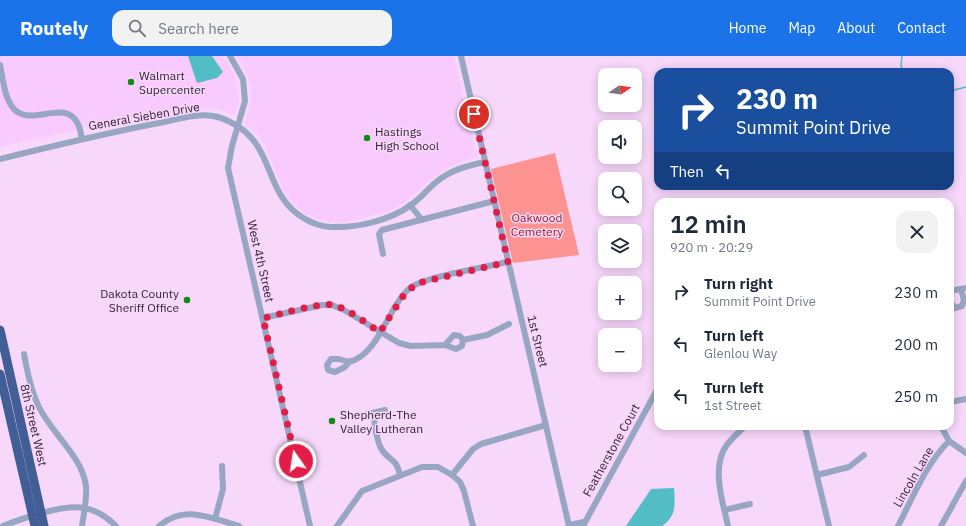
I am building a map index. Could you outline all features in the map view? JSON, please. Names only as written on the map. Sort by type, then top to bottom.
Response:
[{"type":"highway","name":"8th Street West","points":[[0,330],[37,519]]},
{"type":"highway","name":"8th Street West","points":[[0,374],[37,519],[44,526]]},
{"type":"street","points":[[230,56],[240,71],[245,89],[245,101],[238,126]]},
{"type":"street","name":"1st Street","points":[[461,56],[569,526]]},
{"type":"street","points":[[0,65],[8,100],[13,109],[22,115],[34,116],[58,112],[67,113],[78,124],[82,139]]},
{"type":"street","name":"General Sieben Drive","points":[[0,158],[82,139],[198,116],[213,116],[238,126],[251,136],[260,148],[279,193],[288,206],[300,216],[314,224],[328,227],[348,227],[393,216],[410,206],[436,182],[452,171],[485,162]]},
{"type":"street","name":"West 4th Street","points":[[238,126],[228,165],[310,526]]},
{"type":"street","points":[[383,254],[380,232],[494,201]]},
{"type":"street","points":[[410,206],[422,220]]},
{"type":"street","points":[[349,362],[365,354],[405,293],[418,283],[508,262]]},
{"type":"street","points":[[954,306],[955,308],[962,306],[964,300],[963,288]]},
{"type":"street","points":[[263,318],[322,305],[332,305],[344,310],[404,345],[445,345],[453,348],[459,348],[463,340]]},
{"type":"street","points":[[463,340],[487,335],[509,324]]},
{"type":"street","points":[[445,345],[454,335],[460,336],[463,340]]},
{"type":"street","points":[[24,354],[38,406],[48,424],[76,459],[83,473],[86,487],[82,526]]},
{"type":"street","name":"Featherstone Court","points":[[569,526],[584,524],[654,395]]},
{"type":"street","points":[[954,401],[966,399]]},
{"type":"street","points":[[360,416],[385,410]]},
{"type":"street","points":[[373,413],[380,445],[385,453],[397,464],[400,475]]},
{"type":"street","points":[[452,475],[473,449],[481,444],[546,425]]},
{"type":"street","points":[[728,526],[718,470],[725,447],[741,430]]},
{"type":"street","points":[[806,430],[829,526]]},
{"type":"street","points":[[943,430],[949,441],[966,453]]},
{"type":"street","name":"Lincoln Lane","points":[[898,526],[926,473],[940,451],[949,441]]},
{"type":"street","points":[[816,475],[848,467],[864,456]]},
{"type":"street","points":[[215,520],[222,489],[222,466]]},
{"type":"street","points":[[337,526],[362,491],[422,466],[438,467],[452,475],[464,491],[473,526]]},
{"type":"street","points":[[941,526],[966,481]]},
{"type":"street","points":[[725,510],[750,504]]},
{"type":"street","points":[[3,526],[37,519],[62,509],[84,508],[101,514],[116,526]]},
{"type":"street","points":[[159,526],[176,515],[187,513],[215,520],[221,524],[239,526]]},
{"type":"shaded area","points":[[0,56],[223,56],[235,75],[239,101],[234,115],[222,110],[210,108],[193,109],[129,121],[92,126],[0,147]]},
{"type":"shaded area","points":[[188,56],[212,56],[223,72],[217,78],[197,83]]},
{"type":"shaded area","name":"Hastings High School","points":[[237,56],[454,56],[477,157],[450,166],[433,177],[407,201],[391,210],[347,222],[329,222],[316,218],[303,212],[292,202],[284,191],[265,145],[255,132],[245,124],[251,102],[251,89],[245,69]]},
{"type":"shaded area","points":[[674,488],[675,504],[673,514],[662,526],[626,526],[651,489]]},
{"type":"green space","name":"Oakwood Cemetery","points":[[555,153],[579,255],[513,263],[491,169]]},
{"type":"waterway","points":[[902,56],[902,68]]},
{"type":"waterway","points":[[954,90],[966,87]]},
{"type":"place","name":"Walmart Supercenter","points":[[131,82]]},
{"type":"place","name":"Hastings High School","points":[[367,138]]},
{"type":"place","name":"Dakota County Sheriff Office","points":[[187,300]]},
{"type":"place","name":"Shepherd-The Valley Lutheran","points":[[332,421]]},
{"type":"route","points":[[296,461],[263,318],[329,304],[339,307],[380,332],[405,293],[418,283],[508,262],[474,114]]}]
